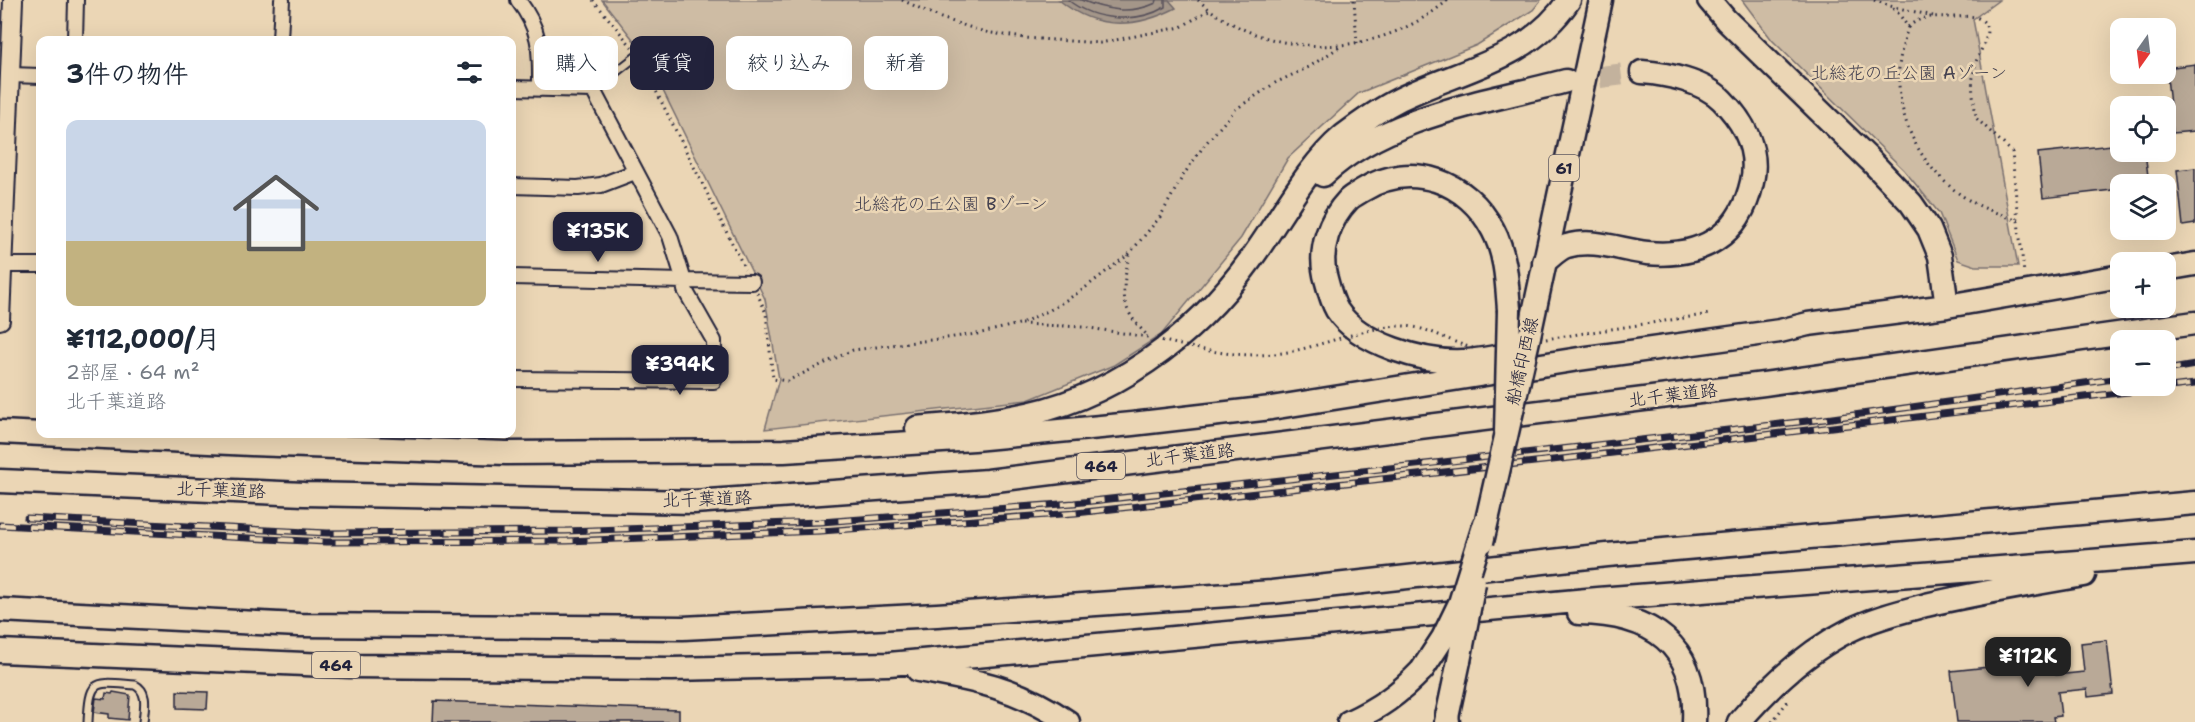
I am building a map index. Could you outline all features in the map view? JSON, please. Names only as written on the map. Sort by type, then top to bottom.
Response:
[{"type":"main road","points":[[1271,232],[1311,171],[1342,138],[1399,99],[1509,55],[1533,38],[1569,0]]},
{"type":"main road","name":"船橋印西線","points":[[1447,720],[1485,523],[1506,432],[1537,337],[1544,262],[1601,0]]},
{"type":"main road","points":[[1709,0],[1726,20],[1911,203],[1929,229],[1940,256],[1947,306]]},
{"type":"main road","points":[[1544,262],[1564,247],[1588,243],[1647,253],[1674,253],[1702,247],[1722,237],[1737,220],[1749,195],[1753,175],[1753,154],[1747,132],[1736,114],[1719,97],[1698,86],[1679,78],[1642,72]]},
{"type":"main road","points":[[704,453],[1012,417],[1075,399],[1143,366],[1185,332],[1213,307],[1232,285],[1302,195],[1357,148],[1392,129],[1450,111],[1566,81]]},
{"type":"main road","points":[[1506,432],[1509,310],[1506,269],[1494,231],[1475,204],[1449,185],[1423,177],[1400,175],[1375,183],[1348,200],[1328,229],[1322,262],[1337,310],[1362,335],[1392,349],[1419,356],[1462,362],[1774,321],[1808,324]]},
{"type":"main road","points":[[2176,267],[2195,264]]},
{"type":"main road","name":"北千葉道路","points":[[141,438],[494,453],[784,451],[974,439],[1236,412],[1780,331],[1808,324],[1947,306],[2110,278]]},
{"type":"main road","name":"北千葉道路","points":[[0,481],[304,494],[694,502],[988,481],[1764,384],[2195,323]]},
{"type":"main road","name":"北千葉道路","points":[[0,432],[36,434]]},
{"type":"main road","name":"464","points":[[0,610],[299,625],[683,628],[937,615],[1272,592],[1607,555],[2195,503]]},
{"type":"main road","points":[[1349,722],[1370,712],[1400,692],[1422,669],[1443,638],[1460,603],[1485,523]]},
{"type":"main road","points":[[1739,722],[1757,700],[1808,656],[1848,631],[1897,612],[1966,596],[2195,554]]},
{"type":"main road","name":"464","points":[[0,651],[350,666],[672,669],[889,664],[1610,598],[2195,554]]},
{"type":"main road","points":[[1272,630],[1338,631],[1560,612],[1605,613],[1643,624],[1672,645],[1688,669],[1695,700],[1694,722]]},
{"type":"main road","points":[[889,664],[1004,688],[1047,708],[1068,722]]},
{"type":"street","points":[[0,320],[13,0]]},
{"type":"street","points":[[75,36],[76,0]]},
{"type":"street","points":[[279,36],[282,0]]},
{"type":"street","points":[[518,0],[531,18],[537,36]]},
{"type":"street","points":[[11,75],[36,76]]},
{"type":"street","points":[[516,88],[534,88]]},
{"type":"street","points":[[516,379],[714,381],[714,341],[685,290],[669,236],[593,90]]},
{"type":"street","points":[[516,186],[578,188],[601,186],[635,172]]},
{"type":"street","points":[[3,265],[36,266]]},
{"type":"street","points":[[516,277],[752,282]]},
{"type":"lane","points":[[618,71],[630,61]]},
{"type":"lane","points":[[88,722],[91,691],[96,685],[103,683],[140,687],[144,696],[143,722]]},
{"type":"path","points":[[902,0],[941,18],[985,32],[1024,38],[1101,44],[1181,27],[1209,10]]},
{"type":"path","points":[[1198,0],[1209,10],[1239,28],[1272,40],[1306,46],[1341,46],[1401,30],[1417,22],[1447,0]]},
{"type":"path","points":[[1354,0],[1357,43]]},
{"type":"path","points":[[1874,0],[1933,16]]},
{"type":"path","points":[[595,1],[630,45]]},
{"type":"path","points":[[1890,6],[1908,27]]},
{"type":"path","points":[[2018,221],[1966,199],[1945,183],[1929,166],[1914,142],[1904,117],[1899,89],[1899,67],[1908,27],[1918,19],[1933,16],[1971,16],[1980,19],[1984,24],[1988,34],[1977,58],[1972,79],[1976,118],[2012,152],[2024,275]]},
{"type":"path","points":[[656,90],[766,313],[773,380],[787,381],[853,350],[977,334],[1019,324],[1050,310],[1081,291],[1129,254],[1160,217],[1184,174],[1206,143],[1236,108],[1275,83],[1309,67],[1341,46]]},
{"type":"path","points":[[1129,254],[1124,299],[1128,314],[1149,337]]},
{"type":"path","points":[[1537,337],[1710,314]]},
{"type":"path","points":[[1019,324],[1083,327],[1149,337],[1213,352],[1262,355],[1288,352],[1399,326],[1419,327],[1461,345],[1480,348]]},
{"type":"path","points":[[1156,339],[1162,335]]},
{"type":"path","points":[[1772,722],[1792,696]]},
{"type":"green space","name":"北総花の丘公園 Bゾーン","points":[[602,0],[1541,0],[1533,10],[1477,45],[1359,93],[1288,158],[1241,238],[1161,335],[1114,365],[1028,400],[765,429],[779,379],[765,299],[663,90],[714,90],[714,36],[630,36]]},
{"type":"green space","name":"北総花の丘公園 Aゾーン","points":[[1742,0],[1999,0],[1973,19],[2018,266],[1976,266],[1958,260],[1939,213],[1904,170],[1772,40]]},
{"type":"water","points":[[1059,0],[1169,0],[1176,8],[1145,20],[1116,23],[1087,17]]},
{"type":"building","points":[[2195,64],[2195,131],[2176,133],[2176,96],[2169,96],[2168,84],[2176,84],[2176,67]]},
{"type":"building","points":[[2110,145],[2110,162],[2146,162],[2148,174],[2110,174],[2110,190],[2043,198],[2038,153]]},
{"type":"building","points":[[2195,168],[2195,224],[2183,226],[2177,170]]},
{"type":"building","points":[[2107,640],[2113,694],[2088,697],[2087,689],[2058,692],[2061,716],[2053,717],[2054,722],[1957,722],[1951,671],[2054,660],[2056,675],[2084,672],[2081,643]]},
{"type":"building","points":[[177,691],[208,692],[207,709],[177,708]]},
{"type":"building","points":[[113,692],[130,695],[128,720],[109,718],[109,714],[94,712],[96,698],[105,699],[106,693],[112,694]]},
{"type":"building","points":[[434,701],[679,710],[679,722],[433,722]]},
{"type":"tunnel","points":[[1567,81],[1642,72]]},
{"type":"railway","points":[[2176,368],[2195,365]]},
{"type":"railway","points":[[27,518],[327,533],[566,531],[821,522],[1074,503],[1825,419],[2110,380]]},
{"type":"railway","points":[[0,525],[326,542],[567,541],[821,531],[1076,513],[1579,457],[2195,384]]}]
